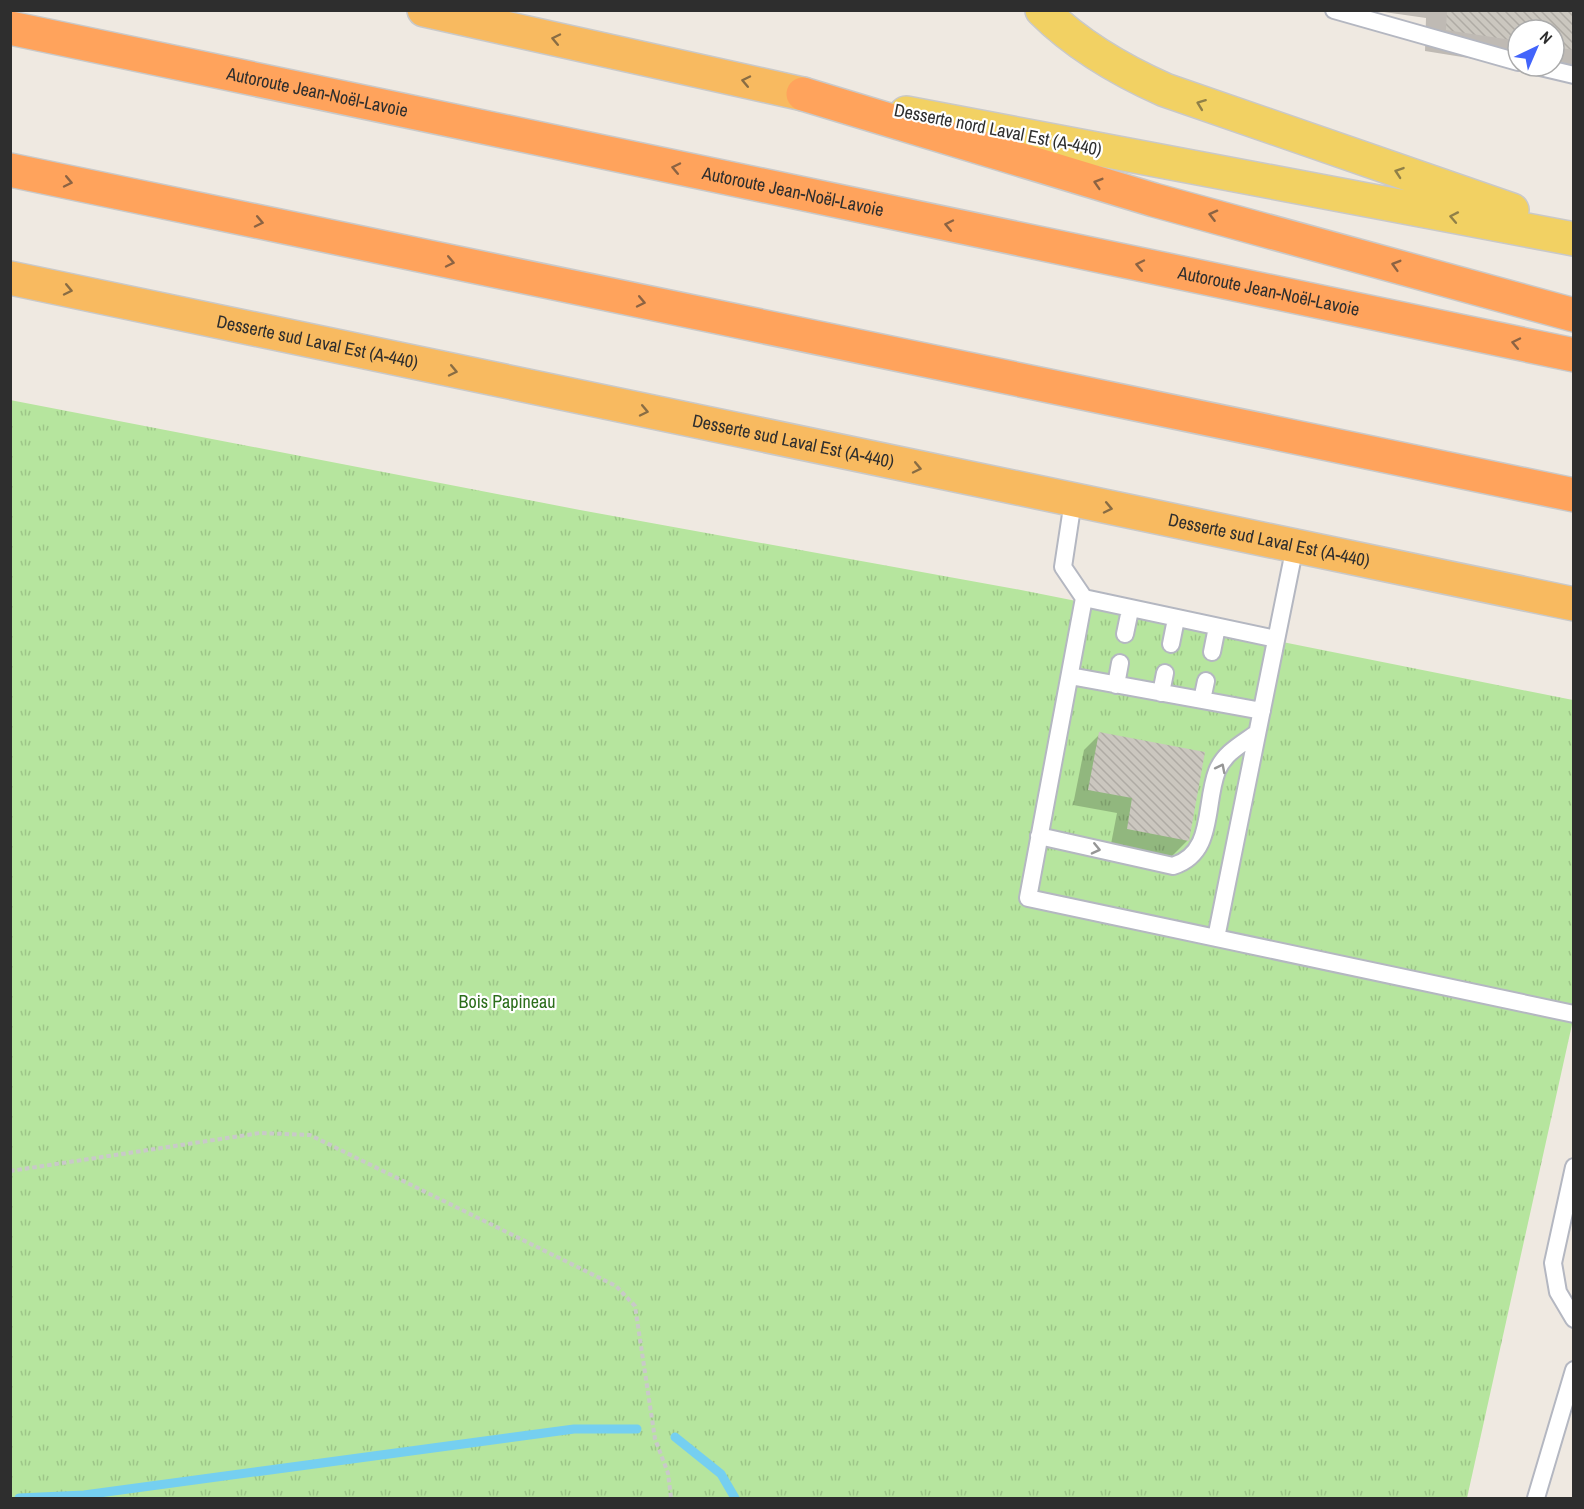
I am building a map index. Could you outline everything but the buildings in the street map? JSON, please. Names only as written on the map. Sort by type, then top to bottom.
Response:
[{"type":"highway","name":"Desserte nord Laval Est (A-440)","points":[[424,10],[803,94]]},
{"type":"highway","name":"Autoroute Jean-Noël-Lavoie","points":[[10,28],[1574,355]]},
{"type":"highway","points":[[803,94],[1154,200],[1574,315]]},
{"type":"highway","points":[[10,170],[1574,495]]},
{"type":"highway","name":"Desserte sud Laval Est (A-440)","points":[[10,278],[1574,604]]},
{"type":"main road","points":[[1042,10],[1064,30],[1113,64],[1165,90],[1256,124],[1574,231]]},
{"type":"main road","name":"Desserte nord Laval Est (A-440)","points":[[803,94],[1574,239]]},
{"type":"lane","points":[[1334,10],[1506,59]]},
{"type":"lane","points":[[1073,501],[1063,567],[1084,598],[1130,610],[1276,639]]},
{"type":"lane","points":[[1216,938],[1295,546]]},
{"type":"lane","points":[[1084,598],[1028,898],[1574,1014]]},
{"type":"lane","points":[[1125,634],[1130,610]]},
{"type":"lane","points":[[1171,644],[1176,619]]},
{"type":"lane","points":[[1212,652],[1217,627]]},
{"type":"lane","points":[[1116,685],[1120,663]]},
{"type":"lane","points":[[1161,693],[1165,673]]},
{"type":"lane","points":[[1070,676],[1262,711]]},
{"type":"lane","points":[[1202,700],[1206,681]]},
{"type":"lane","points":[[1040,836],[1173,866],[1185,863],[1197,853],[1203,840],[1217,770],[1230,752],[1257,733]]},
{"type":"lane","points":[[1574,1167],[1553,1263],[1558,1292],[1574,1319]]},
{"type":"lane","points":[[1536,1498],[1574,1370]]},
{"type":"path","points":[[10,1172],[260,1133],[310,1135],[606,1280],[616,1286],[635,1306],[655,1438],[668,1473],[671,1498]]},
{"type":"green space","name":"Bois Papineau","points":[[10,400],[580,510],[1021,590],[1573,700],[1573,1020],[1467,1498],[11,1498]]},
{"type":"waterway","points":[[19,1498],[84,1495],[574,1429],[637,1429]]},
{"type":"waterway","points":[[675,1437],[721,1474],[735,1498]]}]
